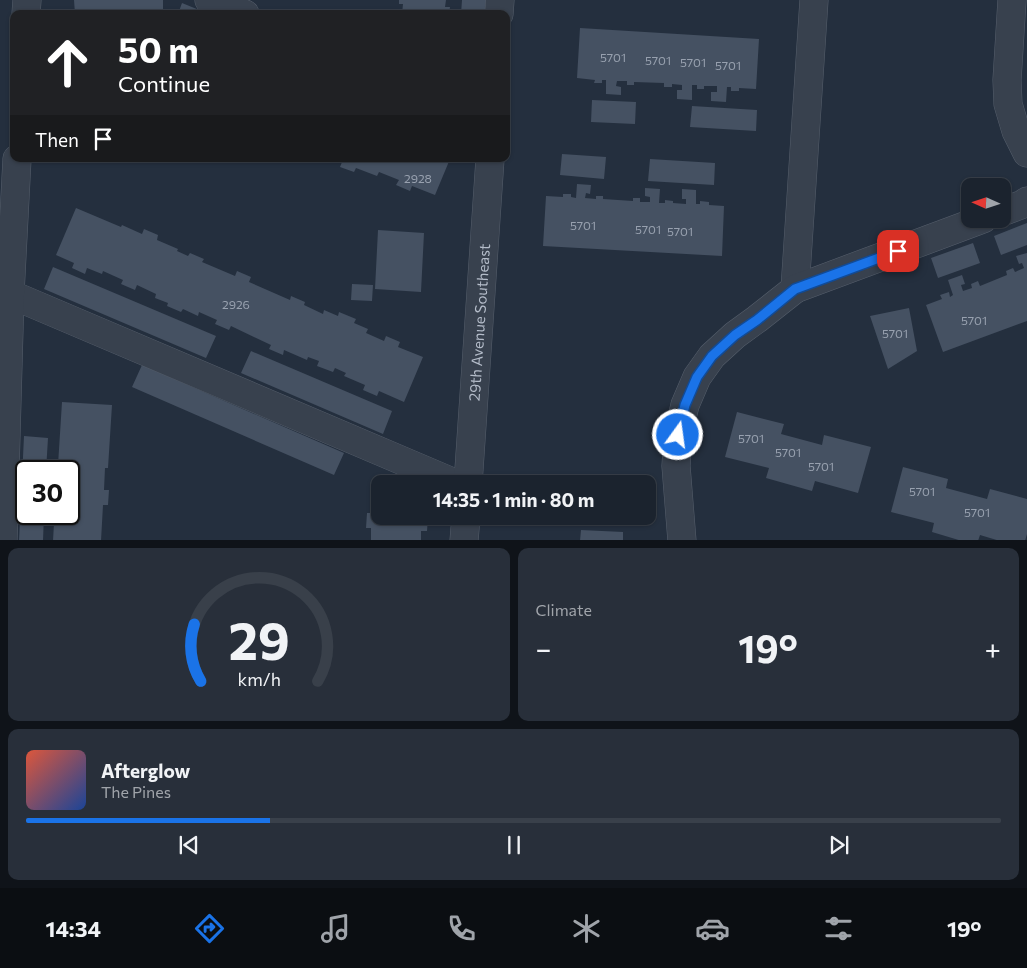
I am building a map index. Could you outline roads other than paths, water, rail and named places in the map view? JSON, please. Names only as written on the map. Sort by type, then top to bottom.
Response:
[{"type":"street","points":[[209,0],[235,10]]},
{"type":"street","points":[[795,289],[814,0]]},
{"type":"street","points":[[1012,0],[1007,80],[1008,104],[1016,131],[1027,153]]},
{"type":"street","points":[[3,540],[10,294],[17,162]]},
{"type":"street","name":"29th Avenue Southeast","points":[[469,475],[490,162]]},
{"type":"street","points":[[1011,209],[1027,201]]},
{"type":"street","points":[[682,540],[676,466],[678,435],[685,405],[694,384],[712,356],[735,335],[795,289],[961,227]]},
{"type":"street","points":[[10,294],[437,475]]},
{"type":"street","points":[[464,540],[465,525]]}]
